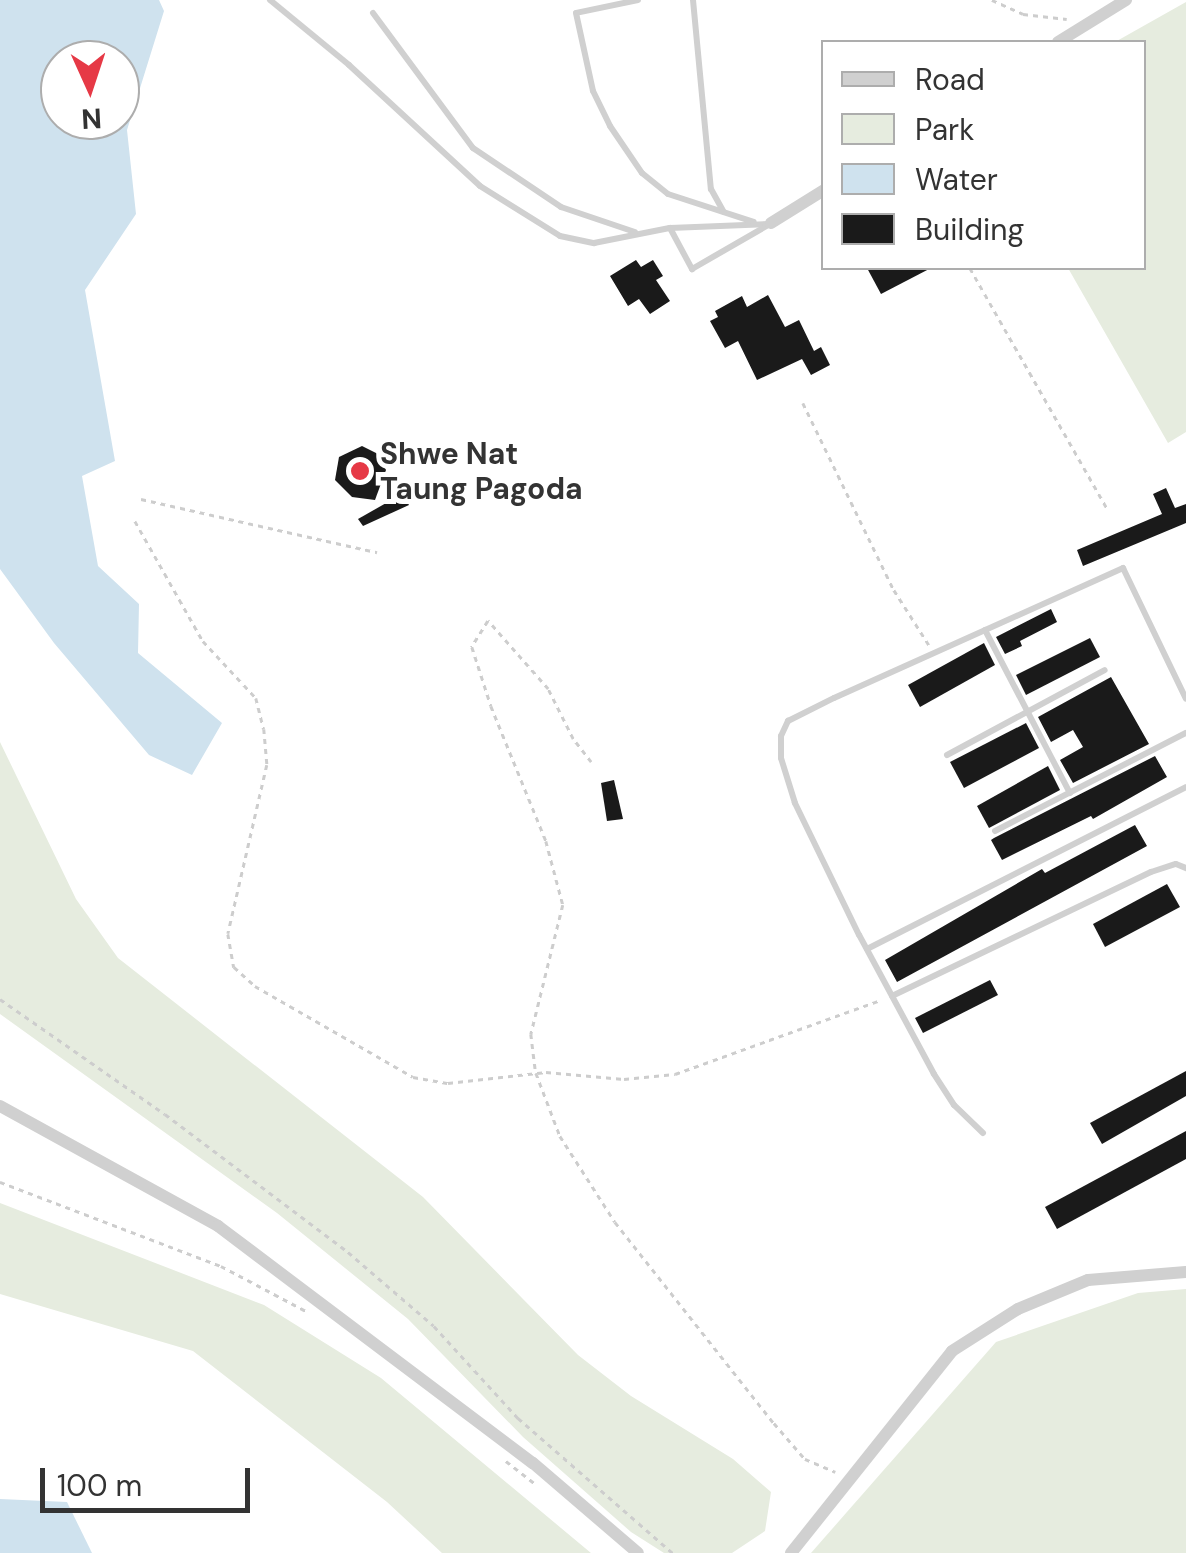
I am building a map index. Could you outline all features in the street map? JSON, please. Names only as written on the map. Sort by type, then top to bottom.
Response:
[{"type":"street","points":[[1061,40],[1126,0]]},
{"type":"street","points":[[765,224],[821,192]]},
{"type":"street","points":[[0,1106],[218,1226],[534,1463],[638,1553]]},
{"type":"street","points":[[791,1553],[952,1351],[1018,1309],[1088,1280],[1186,1272]]},
{"type":"lane","points":[[270,0],[350,65],[480,186],[560,236],[594,243],[670,228],[765,224]]},
{"type":"lane","points":[[638,0],[576,13],[593,92],[642,173],[668,194],[765,224]]},
{"type":"lane","points":[[693,0],[710,189],[725,213]]},
{"type":"lane","points":[[372,13],[473,148],[561,207],[636,233]]},
{"type":"lane","points":[[670,228],[692,269],[765,224]]},
{"type":"lane","points":[[983,1133],[954,1104],[892,996],[795,804],[781,758],[781,736],[788,721],[1122,568],[1186,699]]},
{"type":"lane","points":[[985,630],[1070,793]]},
{"type":"lane","points":[[946,755],[1106,670]]},
{"type":"lane","points":[[995,831],[1186,733]]},
{"type":"lane","points":[[867,950],[1186,787]]},
{"type":"lane","points":[[892,996],[1186,860]]},
{"type":"lane","points":[[1176,864],[1186,868]]},
{"type":"path","points":[[992,0],[1024,14],[1094,20]]},
{"type":"path","points":[[971,270],[1108,510]]},
{"type":"path","points":[[803,403],[894,590],[933,653]]},
{"type":"path","points":[[141,499],[376,552]]},
{"type":"path","points":[[135,521],[203,641],[256,698],[268,765],[228,934],[234,967],[255,986],[413,1077],[448,1083],[536,1073],[624,1079],[675,1074],[731,1058],[892,996]]},
{"type":"path","points":[[591,762],[572,739],[548,689],[488,621],[472,647],[491,706],[546,840],[564,905],[531,1034],[536,1073],[560,1136],[615,1222],[805,1459],[827,1470],[852,1475]]},
{"type":"path","points":[[0,999],[165,1114],[348,1252],[434,1326],[518,1418],[673,1553]]},
{"type":"path","points":[[0,1182],[221,1266],[322,1320]]},
{"type":"path","points":[[494,1452],[540,1488]]},
{"type":"green space","points":[[1186,2],[1186,432],[1168,443],[1069,270],[1146,270],[1146,40],[1119,40]]},
{"type":"green space","points":[[0,742],[76,899],[118,958],[423,1197],[578,1355],[631,1396],[733,1459],[771,1492],[765,1531],[732,1553],[664,1553],[631,1532],[523,1437],[408,1319],[277,1213],[0,1014]]},
{"type":"green space","points":[[0,1203],[264,1305],[381,1378],[591,1553],[442,1553],[387,1502],[193,1351],[0,1294]]},
{"type":"green space","points":[[1186,1289],[1186,1553],[811,1553],[996,1342],[1138,1293]]},
{"type":"water","points":[[0,0],[159,0],[164,11],[140,88],[140,40],[40,40],[40,140],[128,140],[136,214],[85,290],[115,461],[82,476],[98,566],[139,604],[138,653],[222,723],[192,775],[149,755],[54,643],[0,569]]},
{"type":"water","points":[[0,1499],[67,1502],[92,1553],[0,1553]]},
{"type":"building","points":[[636,260],[641,267],[653,260],[663,276],[656,280],[670,301],[650,314],[639,299],[628,306],[610,276]]},
{"type":"building","points":[[868,270],[927,270],[881,294]]},
{"type":"building","points":[[768,295],[785,327],[799,320],[814,351],[821,347],[830,365],[811,375],[802,359],[757,380],[738,341],[725,348],[710,321],[718,317],[715,311],[742,296],[747,307]]},
{"type":"building","name":"Shwe Nat Taung Pagoda","points":[[362,446],[378,454],[386,470],[375,500],[352,497],[335,480],[339,457]]},
{"type":"building","points":[[1166,488],[1175,508],[1186,504],[1186,523],[1083,566],[1077,550],[1162,514],[1153,494]]},
{"type":"building","points":[[402,494],[409,505],[363,526],[358,519]]},
{"type":"building","points":[[1051,609],[1057,622],[1020,641],[1022,646],[1005,654],[996,637]]},
{"type":"building","points":[[1090,638],[1100,657],[1026,695],[1016,675]]},
{"type":"building","points":[[984,643],[995,665],[920,707],[908,685]]},
{"type":"building","points":[[1111,677],[1149,744],[1073,783],[1060,760],[1083,747],[1073,730],[1051,742],[1038,717]]},
{"type":"building","points":[[1026,723],[1039,748],[964,788],[950,762]]},
{"type":"building","points":[[1155,756],[1167,777],[1093,819],[1091,816],[1002,860],[991,840]]},
{"type":"building","points":[[1048,766],[1060,790],[989,828],[977,806]]},
{"type":"building","points":[[614,780],[623,819],[607,821],[601,783]]},
{"type":"building","points":[[1135,825],[1147,846],[897,982],[885,960],[1042,869],[1045,873]]},
{"type":"building","points":[[1167,884],[1180,907],[1105,947],[1093,924]]},
{"type":"building","points":[[990,980],[998,995],[923,1033],[915,1018]]},
{"type":"building","points":[[1186,1071],[1186,1096],[1102,1144],[1090,1123]]},
{"type":"building","points":[[1186,1131],[1186,1159],[1057,1229],[1045,1207]]},
{"type":"place","name":"Shwe Nat Taung Pagoda","points":[[360,471]]}]
